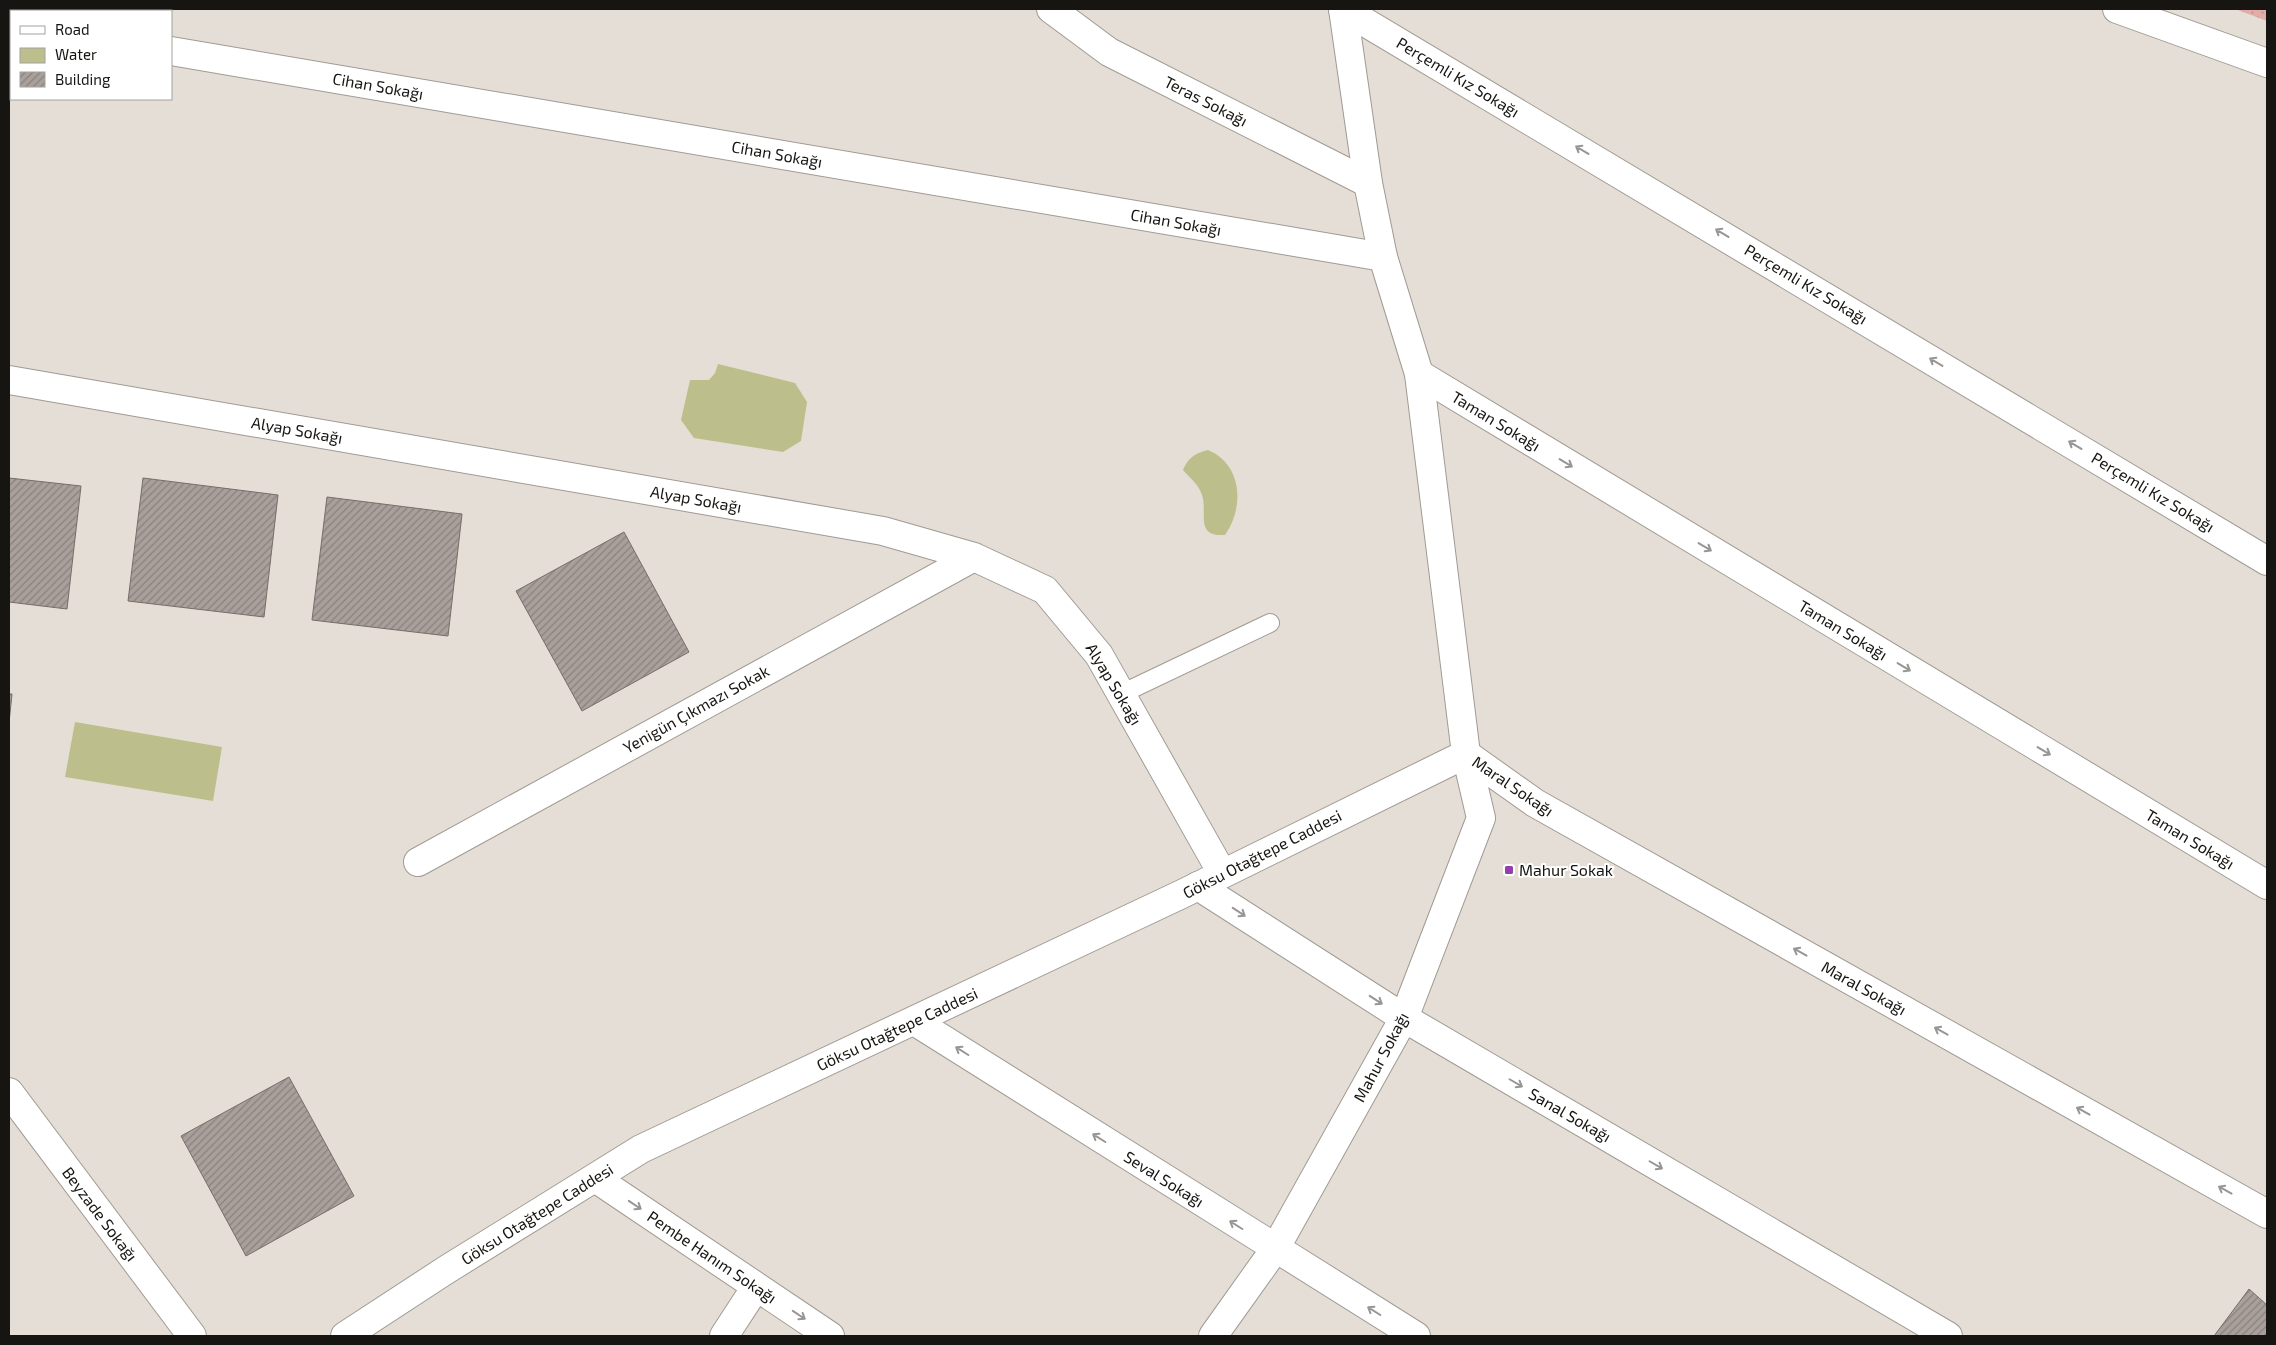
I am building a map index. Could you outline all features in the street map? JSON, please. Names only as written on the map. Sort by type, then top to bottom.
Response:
[{"type":"street","name":"Teras Sokağı","points":[[1051,9],[1109,52],[1368,183]]},
{"type":"street","name":"Mahur Sokağı","points":[[1213,1336],[1274,1249],[1404,1018],[1481,818],[1466,754],[1419,374],[1383,257],[1368,183],[1343,9]]},
{"type":"street","name":"Perçemli Kız Sokağı","points":[[1343,9],[2267,561]]},
{"type":"street","points":[[2117,9],[2267,63]]},
{"type":"street","name":"Cihan Sokağı","points":[[172,51],[1383,257]]},
{"type":"street","name":"Taman Sokağı","points":[[1419,374],[2267,886]]},
{"type":"street","name":"Alyap Sokağı","points":[[9,380],[883,531],[974,557],[1045,590],[1099,655],[1121,694],[1210,879]]},
{"type":"street","name":"Yenigün Çıkmazı Sokak","points":[[418,862],[974,557]]},
{"type":"street","name":"Göksu Otağtepe Caddesi","points":[[345,1336],[446,1270],[641,1150],[1210,879],[1466,754]]},
{"type":"street","name":"Maral Sokağı","points":[[1466,754],[1535,803],[2267,1214]]},
{"type":"street","name":"Sanal Sokağı","points":[[1210,879],[1404,1018],[1948,1336]]},
{"type":"street","name":"Seval Sokağı","points":[[914,1021],[1274,1249],[1416,1336]]},
{"type":"street","name":"Beyzade Sokağı","points":[[9,1092],[192,1336]]},
{"type":"street","name":"Pembe Hanım Sokağı","points":[[594,1178],[830,1336]]},
{"type":"street","points":[[724,1336],[756,1287]]},
{"type":"lane","points":[[1121,694],[1270,623]]},
{"type":"shaded area","points":[[2235,9],[2267,9],[2267,21]]},
{"type":"water","points":[[718,364],[795,383],[807,402],[801,441],[783,452],[694,438],[681,420],[690,380],[709,380],[715,373]]},
{"type":"water","points":[[1208,450],[1228,465],[1237,487],[1236,512],[1225,535],[1215,535],[1206,528],[1201,491],[1183,470],[1192,457]]},
{"type":"water","points":[[75,722],[222,747],[213,801],[65,777]]},
{"type":"building","points":[[9,478],[81,486],[67,609],[9,602]]},
{"type":"building","points":[[143,478],[278,495],[264,617],[128,601]]},
{"type":"building","points":[[327,497],[462,514],[448,636],[312,620]]},
{"type":"building","points":[[624,532],[689,652],[582,711],[516,591]]},
{"type":"building","points":[[9,694],[12,694],[9,723]]},
{"type":"building","points":[[289,1077],[354,1196],[246,1256],[181,1136]]},
{"type":"building","points":[[2249,1289],[2267,1305],[2267,1336],[2214,1336]]},
{"type":"place","name":"Mahur Sokak","points":[[1509,870]]}]
